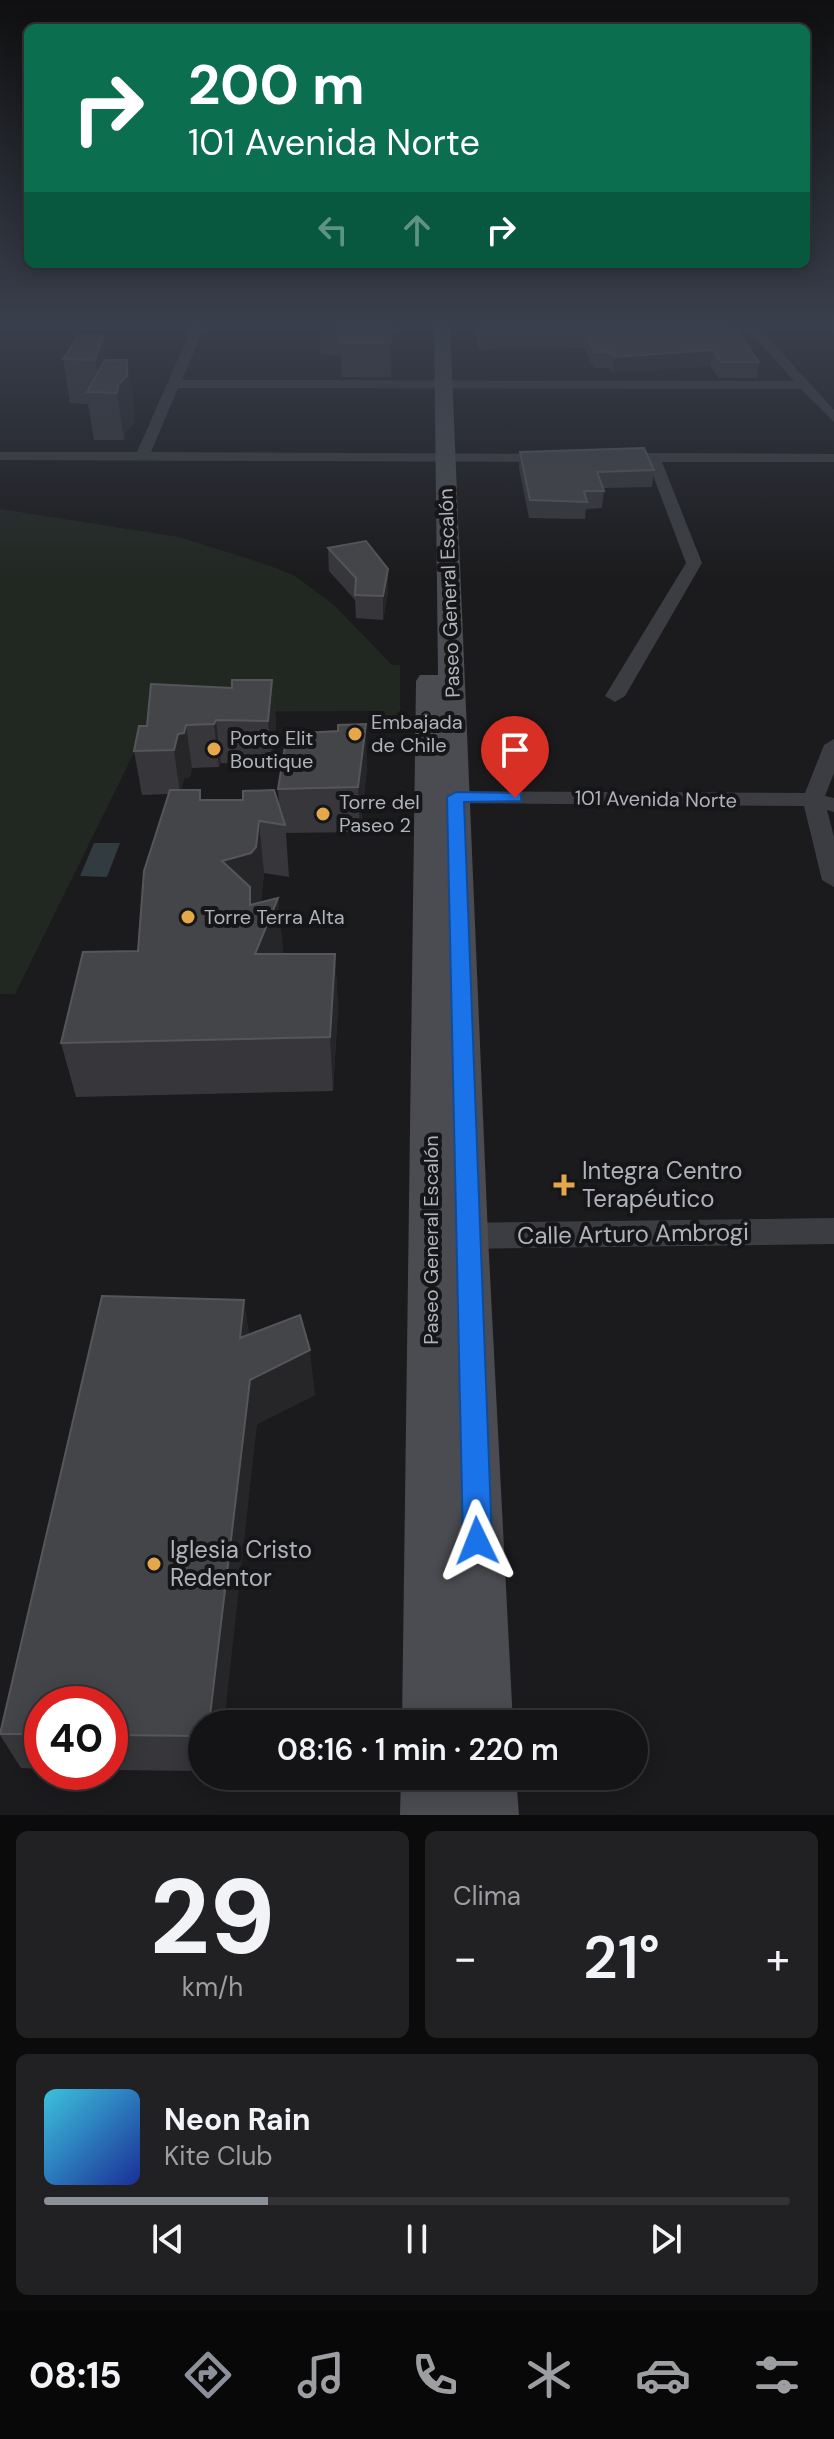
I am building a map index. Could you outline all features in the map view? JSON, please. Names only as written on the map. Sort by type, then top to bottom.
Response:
[{"type":"street","points":[[143,455],[163,410]]},
{"type":"street","name":"Paseo General Escalón","points":[[432,1710],[449,1236],[436,410]]},
{"type":"street","points":[[0,456],[563,458]]},
{"type":"street","points":[[615,696],[694,563],[653,457]]},
{"type":"street","points":[[593,458],[834,458]]},
{"type":"street","points":[[834,745],[823,803],[834,880]]},
{"type":"street","name":"101 Avenida Norte","points":[[443,797],[823,803]]},
{"type":"street","name":"Calle Arturo Ambrogi","points":[[449,1236],[834,1231]]},
{"type":"street","name":"Paseo General Escalón","points":[[449,1236],[483,1710]]},
{"type":"street","points":[[431,1790],[431,1815]]},
{"type":"street","points":[[487,1790],[488,1815]]},
{"type":"shaded area","points":[[0,509],[179,537],[268,565],[295,576],[334,605],[392,665],[400,665],[400,734],[379,711],[154,712],[15,994],[0,994]]},
{"type":"shaded area","points":[[94,843],[120,843],[107,877],[80,876]]},
{"type":"building","points":[[644,448],[654,470],[597,472],[604,491],[584,491],[587,502],[530,500],[520,452]]},
{"type":"building","points":[[366,541],[388,569],[383,596],[355,595],[356,578],[328,548]]},
{"type":"building","points":[[232,680],[272,680],[268,721],[216,720],[214,724],[186,725],[184,733],[178,734],[174,750],[134,751],[139,726],[147,726],[151,684],[232,688]]},
{"type":"building","points":[[366,724],[358,787],[278,789],[287,734],[338,731],[338,725]]},
{"type":"building","points":[[170,790],[200,790],[200,800],[243,800],[243,791],[274,790],[285,825],[259,821],[256,847],[251,853],[222,861],[250,887],[250,905],[278,898],[255,954],[335,954],[330,1037],[61,1043],[83,952],[138,951],[144,871]]},
{"type":"building","name":"Iglesia Cristo Redentor","points":[[102,1296],[244,1300],[240,1338],[300,1315],[310,1350],[250,1380],[211,1710],[188,1710],[188,1736],[128,1735],[128,1686],[24,1686],[24,1734],[0,1734]]},
{"type":"place","name":"Embajada de Chile","points":[[355,734]]},
{"type":"place","name":"Porto Elit Boutique","points":[[214,749]]},
{"type":"place","name":"Torre del Paseo 2","points":[[323,814]]},
{"type":"place","name":"Torre Terra Alta","points":[[188,917]]},
{"type":"place","name":"Integra Centro Terapéutico","points":[[564,1185]]},
{"type":"place","name":"Iglesia Cristo Redentor","points":[[154,1564]]},
{"type":"route","points":[[477,1541],[456,797],[515,798]]}]
